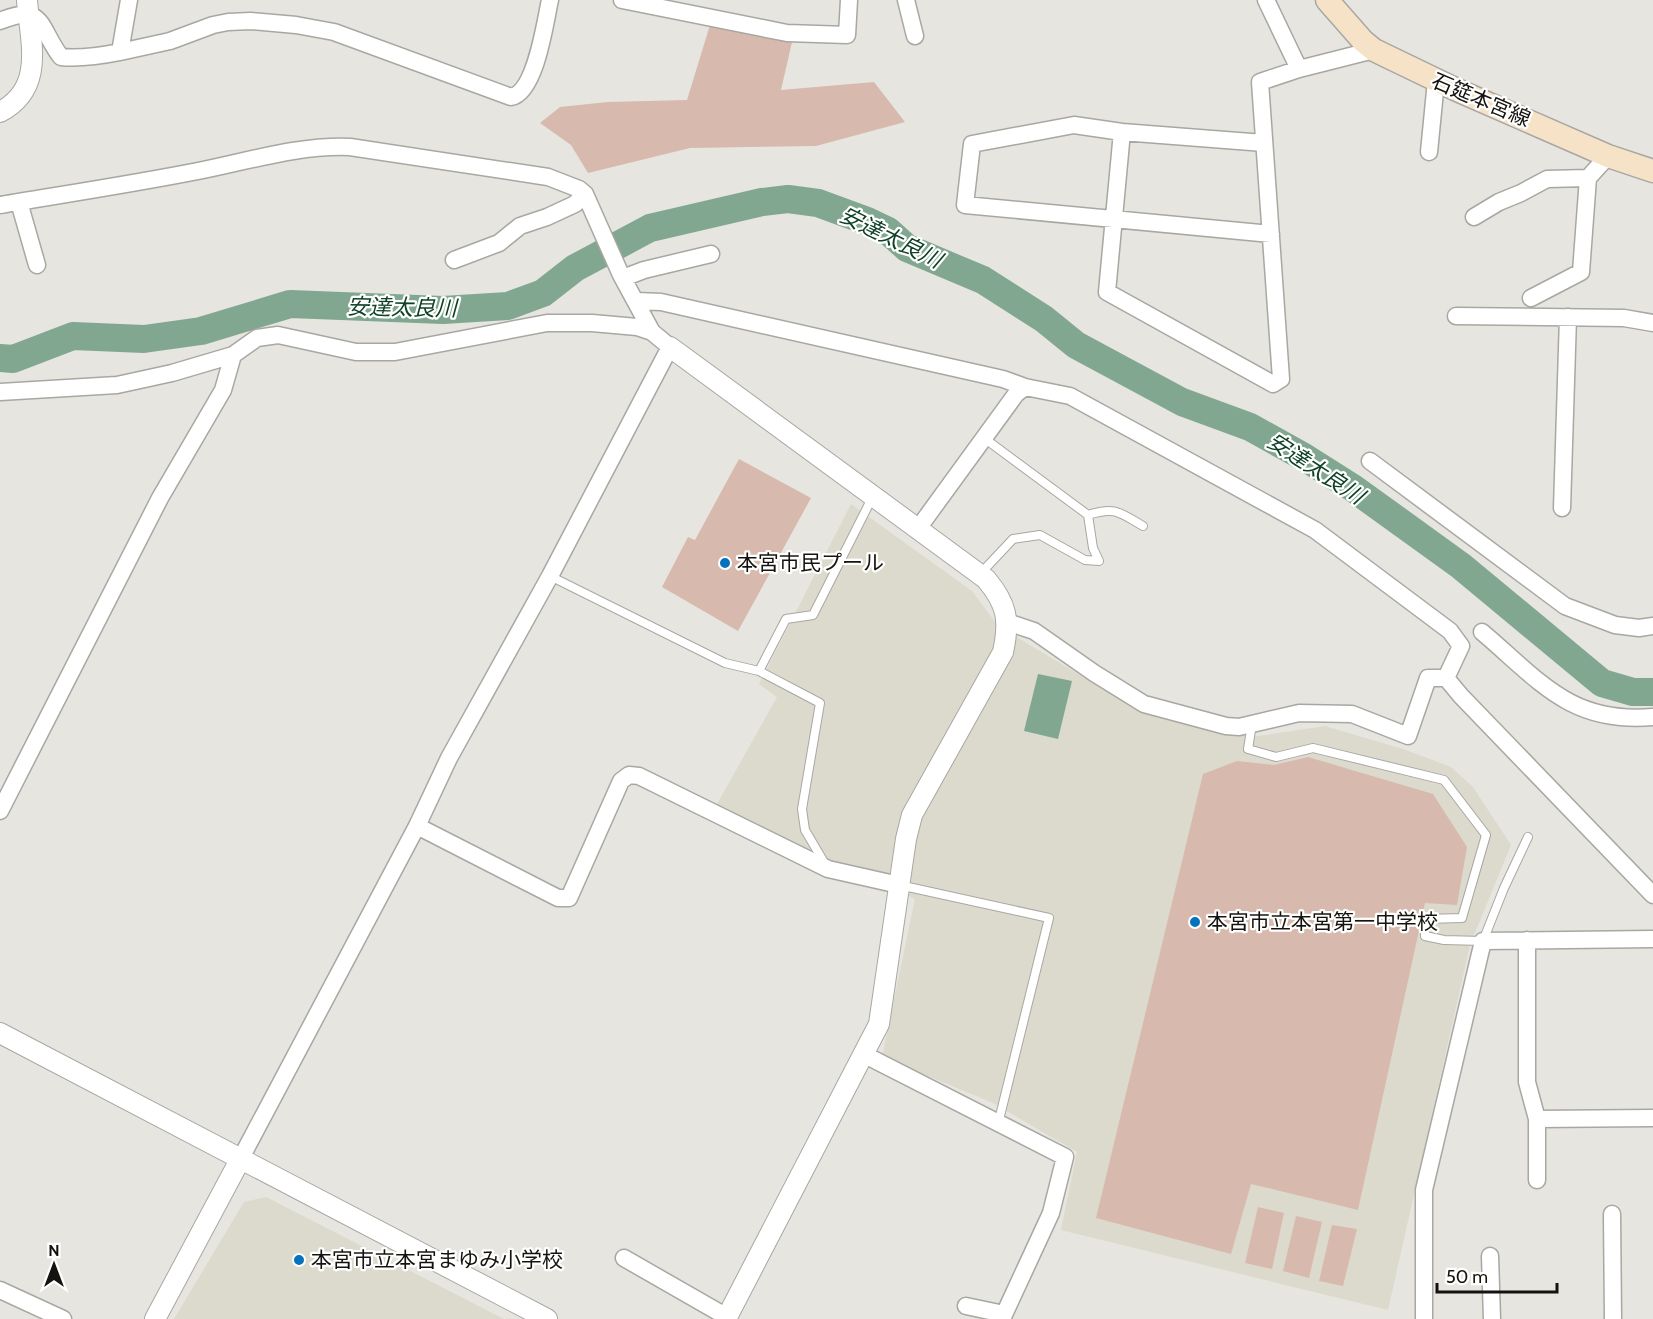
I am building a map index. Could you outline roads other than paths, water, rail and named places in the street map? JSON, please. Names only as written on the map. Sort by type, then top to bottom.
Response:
[{"type":"main road","name":"石筵本宮線","points":[[1327,0],[1363,41],[1374,50],[1436,81],[1608,156],[1653,171]]},
{"type":"street","points":[[120,52],[129,0]]},
{"type":"street","points":[[28,7],[41,23],[51,44],[61,57],[92,57],[120,52],[170,41],[213,25],[228,22],[250,21],[296,25],[334,32],[512,98],[522,93],[527,86],[536,60],[550,0]]},
{"type":"street","points":[[622,0],[692,7],[787,33],[847,35],[849,0]]},
{"type":"street","points":[[906,0],[915,36]]},
{"type":"street","points":[[1266,0],[1299,69]]},
{"type":"street","points":[[0,21],[28,7]]},
{"type":"street","points":[[0,112],[10,107],[19,97],[31,73],[33,49],[28,7]]},
{"type":"street","points":[[1122,132],[1107,292],[1273,384],[1281,379],[1260,82],[1299,69],[1374,50]]},
{"type":"street","points":[[1429,152],[1436,81]]},
{"type":"street","points":[[1264,143],[1122,132],[1074,125],[972,144],[965,205],[1271,234]]},
{"type":"street","points":[[0,205],[197,171],[300,149],[329,146],[351,147],[549,177],[579,189],[587,197],[622,276],[652,332]]},
{"type":"street","points":[[1531,298],[1581,272],[1588,178],[1608,156]]},
{"type":"street","points":[[1474,217],[1547,179],[1588,178]]},
{"type":"street","points":[[454,260],[498,243],[520,226],[547,217],[587,197]]},
{"type":"street","points":[[19,202],[37,265]]},
{"type":"street","points":[[622,276],[711,254]]},
{"type":"street","points":[[636,301],[661,303],[1070,396],[1315,530],[1455,637],[1461,646],[1446,678]]},
{"type":"street","points":[[1456,316],[1624,318],[1653,323]]},
{"type":"street","points":[[1562,508],[1568,317]]},
{"type":"street","points":[[0,392],[117,385],[172,373],[233,355],[257,338],[278,334],[356,352],[395,352],[547,323],[592,323],[637,327],[652,332],[990,583],[1004,603],[1007,634],[1003,652],[912,815],[906,839],[879,1024],[726,1318],[624,1258]]},
{"type":"street","points":[[155,1319],[417,826],[449,758],[550,576],[670,346]]},
{"type":"street","points":[[0,811],[159,498],[223,390],[233,355]]},
{"type":"street","points":[[917,530],[1016,394],[1025,387]]},
{"type":"street","points":[[1370,460],[1565,606],[1615,625],[1639,628],[1653,626]]},
{"type":"street","points":[[1007,622],[1034,631],[1094,673],[1144,704],[1226,726],[1239,727],[1299,713],[1352,714],[1408,736],[1428,678],[1446,678]]},
{"type":"street","points":[[1482,632],[1550,692],[1569,703],[1588,711],[1607,715],[1630,718],[1653,717]]},
{"type":"street","points":[[1446,678],[1653,895]]},
{"type":"street","points":[[417,826],[558,898],[569,898],[621,781],[629,775],[639,776],[828,869],[899,885]]},
{"type":"street","points":[[1424,1319],[1424,1190],[1483,941],[1653,939]]},
{"type":"street","points":[[1527,940],[1527,1082],[1537,1119],[1537,1180]]},
{"type":"street","points":[[0,1033],[547,1319]]},
{"type":"street","points":[[863,1054],[1065,1157],[1051,1214],[1003,1317],[966,1306]]},
{"type":"street","points":[[1537,1119],[1653,1118]]},
{"type":"street","points":[[1612,1214],[1613,1319]]},
{"type":"street","points":[[1490,1256],[1492,1319]]},
{"type":"street","points":[[0,1290],[63,1319]]},
{"type":"lane","points":[[980,574],[1013,538],[1040,535],[1085,560],[1099,561],[1093,548],[1088,515],[984,438]]},
{"type":"lane","points":[[759,671],[786,619],[813,615],[874,495]]},
{"type":"lane","points":[[1088,515],[1113,510],[1143,526]]},
{"type":"lane","points":[[550,576],[725,663],[759,671],[820,703],[802,809],[805,830],[828,869]]},
{"type":"lane","points":[[1252,724],[1248,749],[1276,758],[1313,748],[1444,780],[1486,835],[1462,918],[1425,919],[1425,936],[1444,940],[1483,941],[1528,837]]},
{"type":"lane","points":[[899,885],[1049,918],[998,1124]]},
{"type":"waterway","name":"安達太良川","points":[[0,358],[13,359],[73,336],[144,339],[201,331],[290,304],[443,310],[508,306],[543,293],[575,268],[650,228],[762,202],[788,199],[818,203],[867,221],[888,231],[907,248],[983,280],[1044,319],[1076,345],[1182,402],[1250,427],[1304,457],[1353,488],[1461,566],[1602,683],[1633,692],[1653,692]]},
{"type":"place","name":"本宮市民プール","points":[[725,563]]},
{"type":"place","name":"本宮市立本宮第一中学校","points":[[1195,922]]},
{"type":"place","name":"本宮市立本宮まゆみ小学校","points":[[299,1260]]}]
